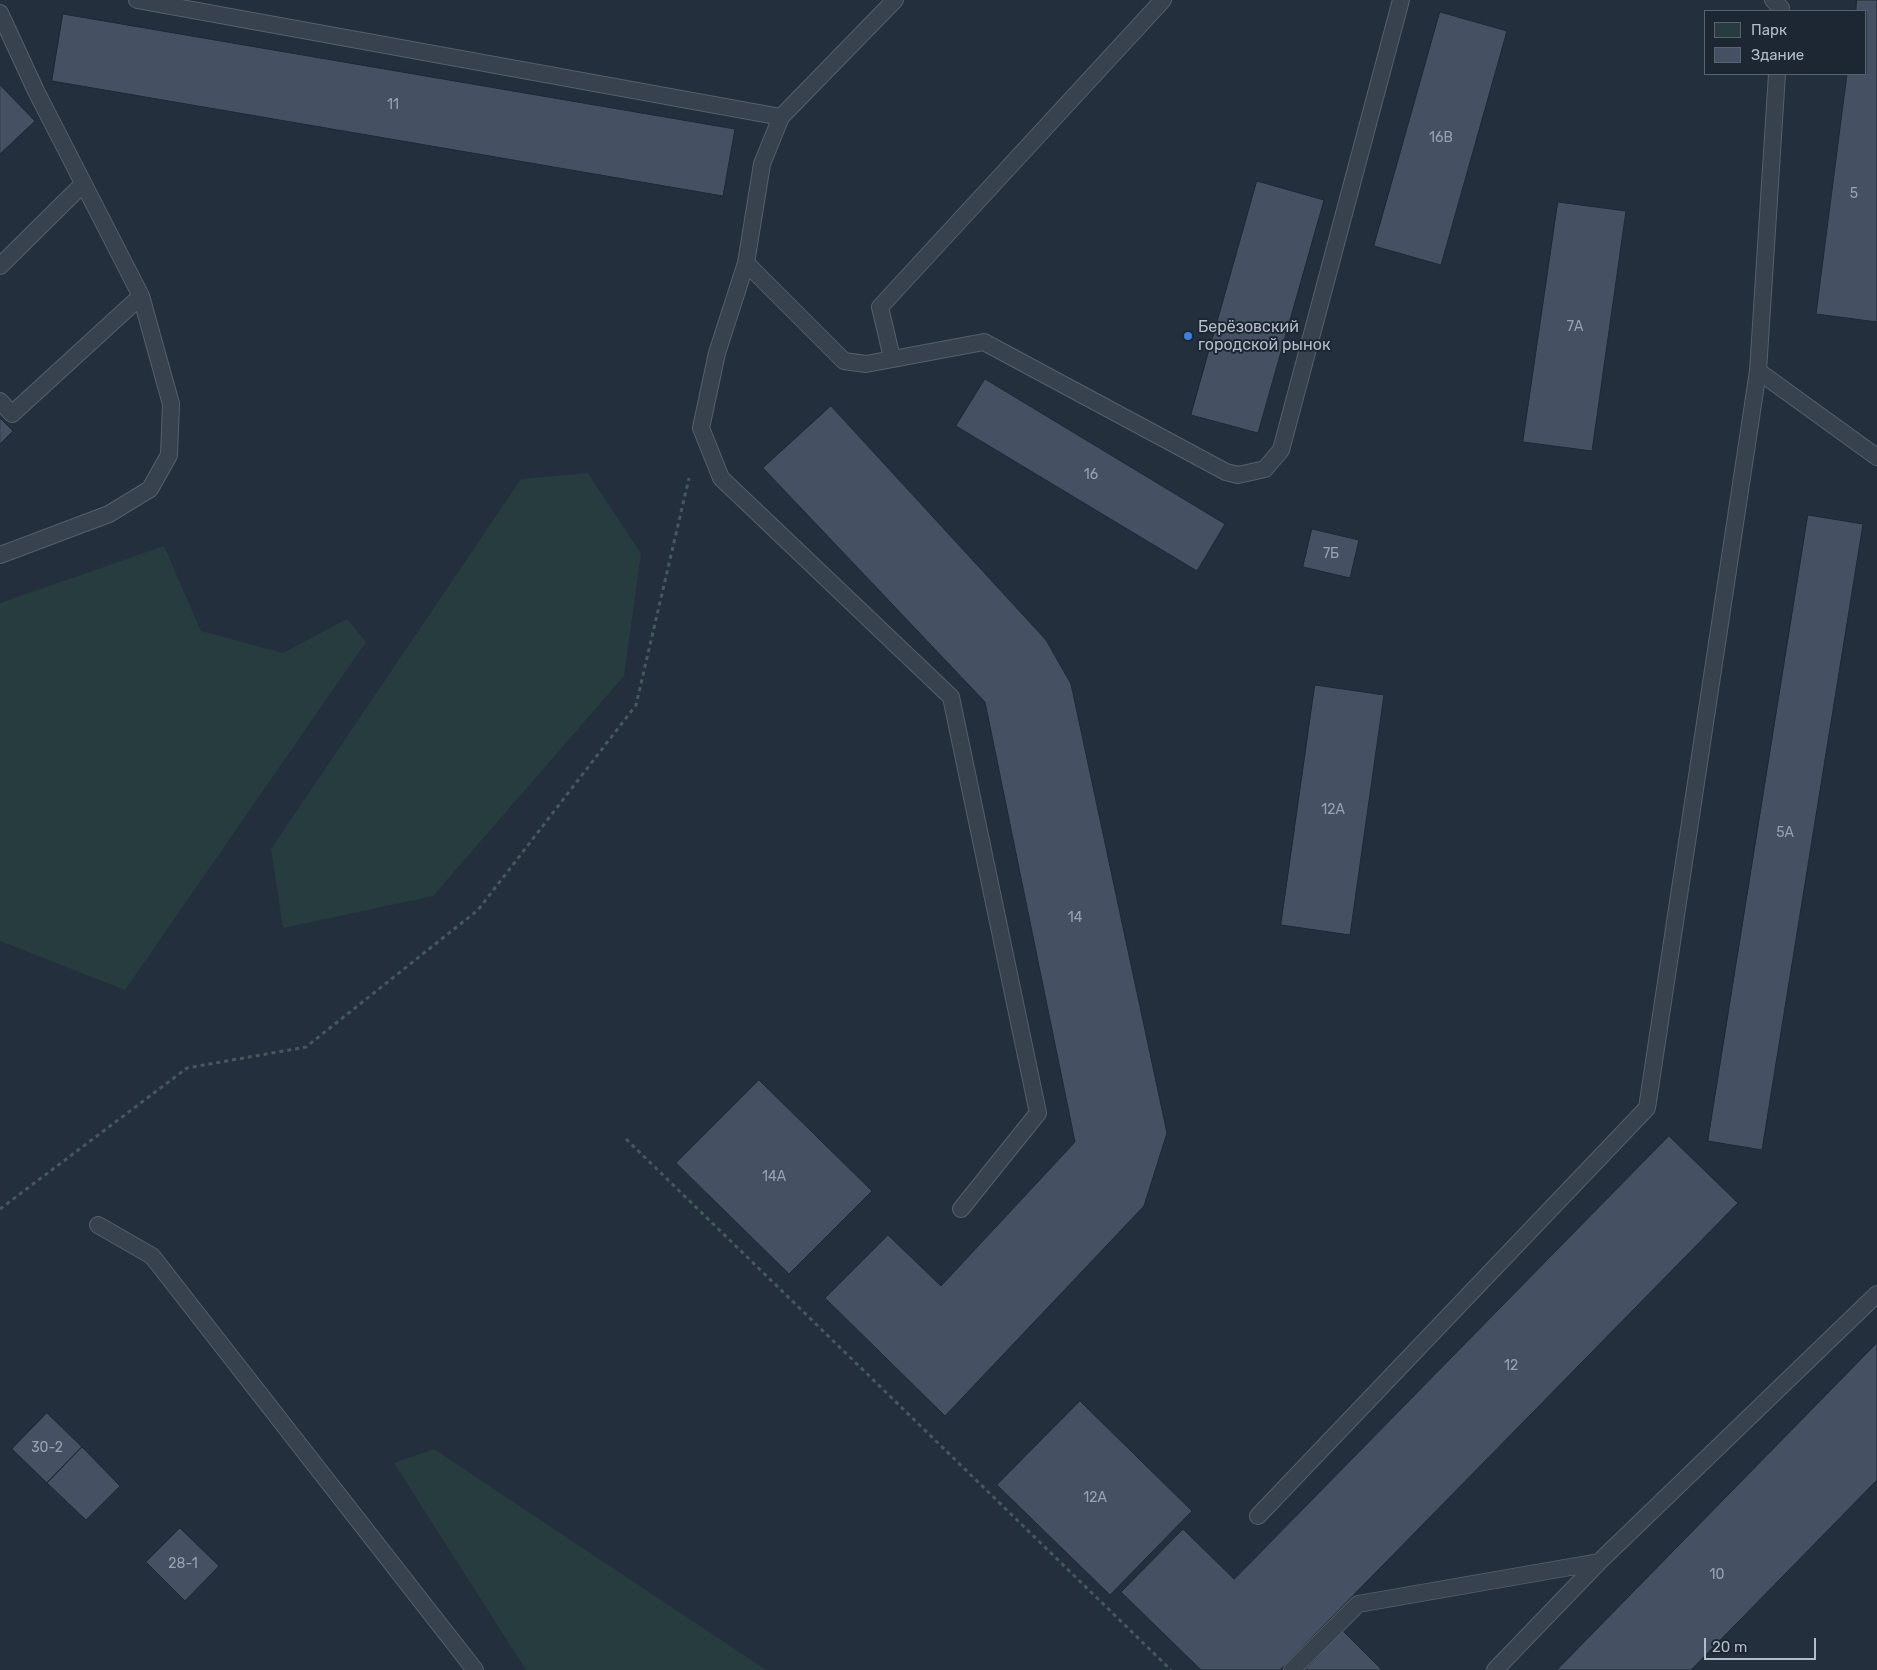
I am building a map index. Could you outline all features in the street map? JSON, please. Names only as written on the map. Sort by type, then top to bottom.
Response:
[{"type":"lane","points":[[0,8],[6,0]]},
{"type":"lane","points":[[137,0],[781,117]]},
{"type":"lane","points":[[895,0],[781,117],[762,164],[746,263],[717,353],[701,428],[722,478],[951,697],[1038,1113],[961,1209]]},
{"type":"lane","points":[[892,358],[880,306],[1163,0]]},
{"type":"lane","points":[[746,263],[844,361],[866,364],[984,342],[1226,472],[1238,475],[1265,469],[1281,450],[1401,0]]},
{"type":"lane","points":[[0,13],[82,184],[141,296],[171,404],[169,455],[150,489],[109,514],[0,555]]},
{"type":"lane","points":[[1258,1516],[1647,1108],[1758,370],[1777,75]]},
{"type":"lane","points":[[0,266],[82,184]]},
{"type":"lane","points":[[0,401],[12,414],[141,296]]},
{"type":"lane","points":[[1758,370],[1877,457]]},
{"type":"lane","points":[[98,1225],[152,1256],[475,1670]]},
{"type":"lane","points":[[1495,1670],[1599,1562],[1877,1294]]},
{"type":"lane","points":[[1292,1670],[1358,1604],[1599,1562]]},
{"type":"path","points":[[0,1208],[187,1068],[306,1047],[478,910],[636,706],[690,476]]},
{"type":"path","points":[[626,1139],[1171,1670]]},
{"type":"green space","points":[[588,473],[641,554],[624,676],[433,896],[283,928],[271,849],[521,479]]},
{"type":"green space","points":[[164,546],[201,631],[283,653],[347,619],[366,642],[125,990],[0,941],[0,603]]},
{"type":"green space","points":[[434,1449],[766,1670],[526,1670],[394,1463]]},
{"type":"building","points":[[1857,0],[1877,0],[1877,322],[1816,314],[1847,75],[1867,75],[1867,10],[1856,10]]},
{"type":"building","points":[[1440,12],[1507,31],[1441,265],[1374,246]]},
{"type":"building","points":[[63,14],[735,129],[723,196],[52,81]]},
{"type":"building","points":[[0,85],[35,121],[0,154]]},
{"type":"building","points":[[1257,181],[1324,200],[1258,433],[1191,415]]},
{"type":"building","points":[[1558,202],[1626,211],[1592,451],[1523,442]]},
{"type":"building","points":[[985,379],[1225,524],[1197,571],[956,426]]},
{"type":"building","points":[[831,406],[1046,640],[1071,684],[1167,1133],[1144,1206],[945,1416],[825,1298],[888,1235],[941,1286],[1075,1142],[985,702],[763,468]]},
{"type":"building","points":[[0,418],[13,431],[0,444]]},
{"type":"building","points":[[1808,515],[1863,524],[1762,1150],[1708,1141]]},
{"type":"building","points":[[1312,529],[1359,540],[1350,578],[1303,567]]},
{"type":"building","points":[[1315,685],[1384,695],[1350,935],[1281,925]]},
{"type":"building","points":[[759,1080],[872,1191],[789,1274],[676,1163]]},
{"type":"building","points":[[1669,1136],[1738,1203],[1280,1670],[1201,1670],[1121,1592],[1183,1529],[1234,1579]]},
{"type":"building","points":[[1877,1343],[1877,1480],[1691,1670],[1557,1670]]},
{"type":"building","points":[[1080,1401],[1192,1511],[1110,1595],[997,1485]]},
{"type":"building","points":[[47,1413],[82,1447],[47,1483],[12,1449]]},
{"type":"building","points":[[82,1447],[120,1486],[86,1520],[47,1483]]},
{"type":"building","points":[[180,1528],[219,1566],[185,1601],[146,1562]]},
{"type":"building","points":[[1343,1631],[1382,1670],[1305,1670]]},
{"type":"place","name":"Берёзовский городской рынок","points":[[1188,336]]}]
